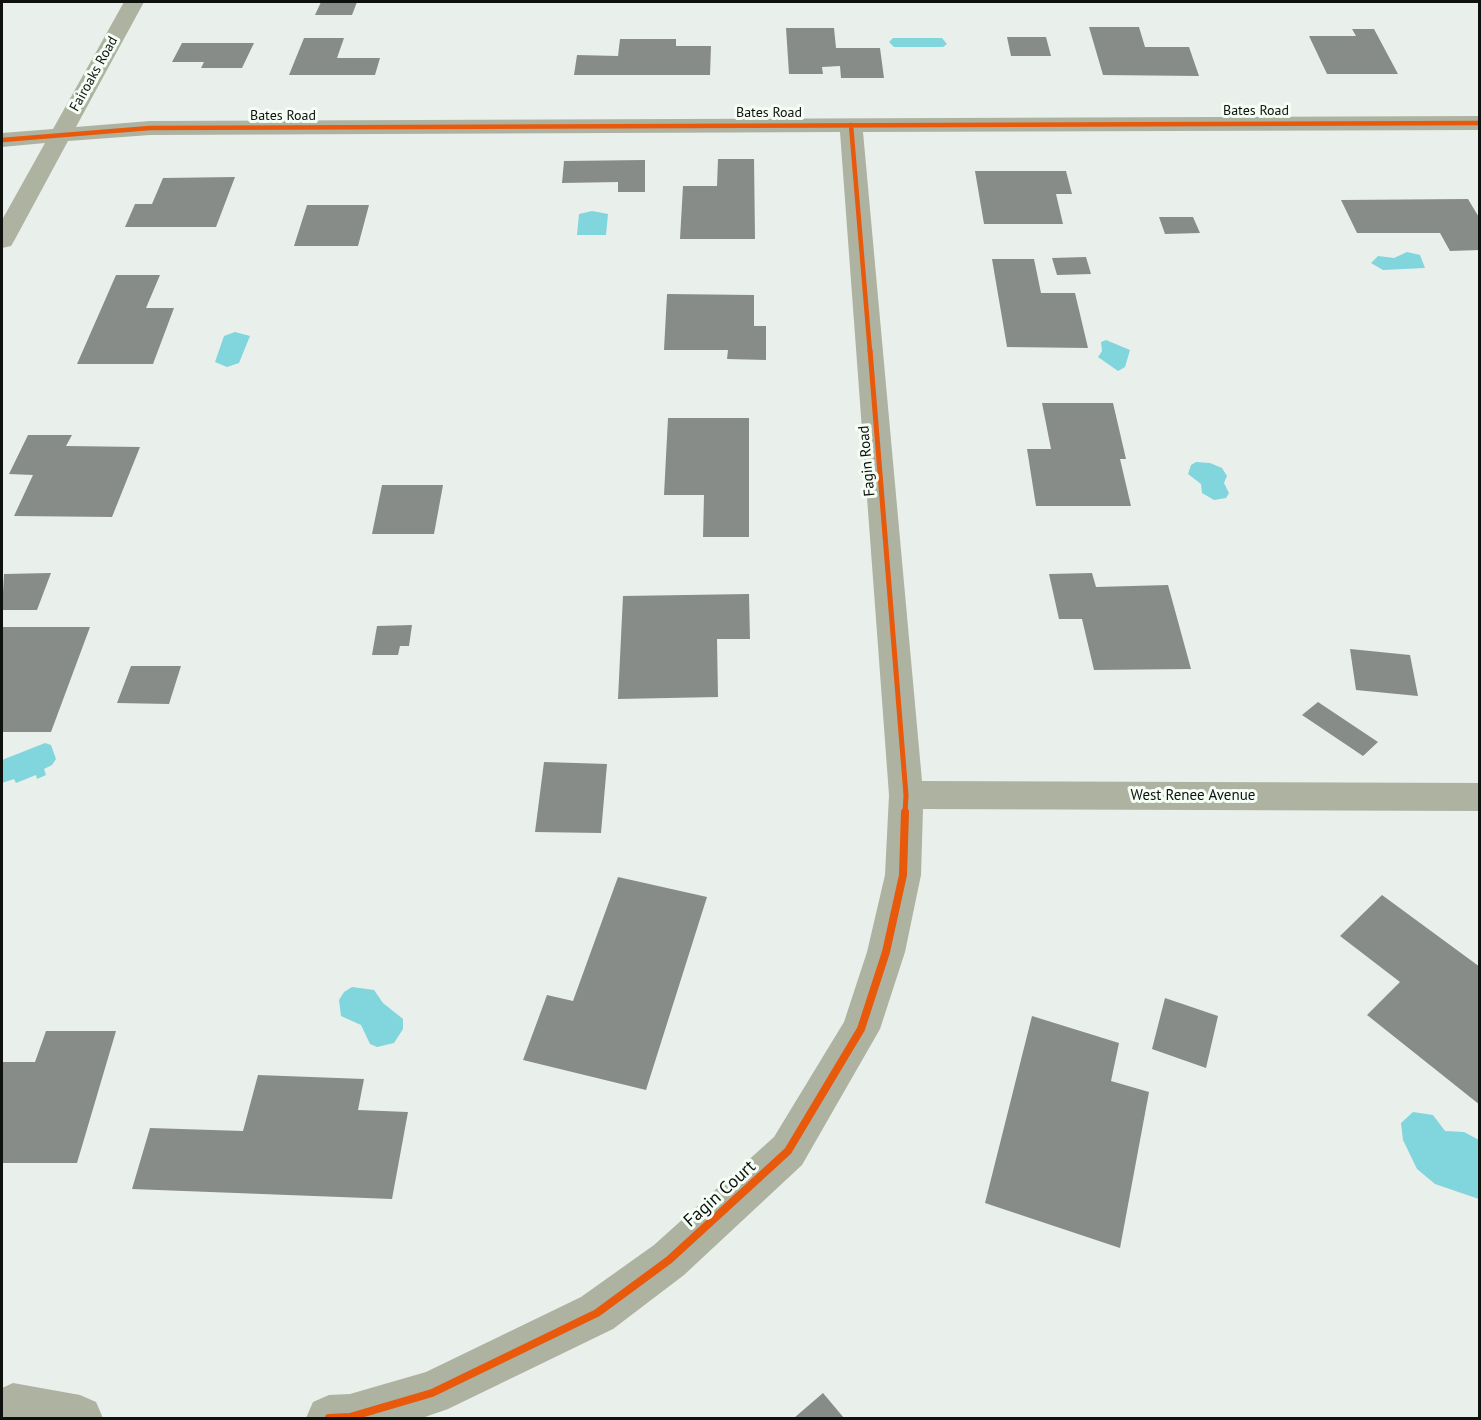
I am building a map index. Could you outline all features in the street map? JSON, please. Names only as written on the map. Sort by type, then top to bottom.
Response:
[{"type":"street","name":"Fairoaks Road","points":[[2,241],[134,2]]},
{"type":"street","name":"Bates Road","points":[[2,140],[150,128],[1479,123]]},
{"type":"street","name":"Fagin Road","points":[[851,125],[906,795]]},
{"type":"street","name":"West Renee Avenue","points":[[906,795],[1479,798]]},
{"type":"street","name":"Fagin Court","points":[[329,1419],[350,1417],[432,1393],[597,1313],[669,1260],[788,1152],[861,1029],[886,952],[903,875],[906,795]]},
{"type":"street","points":[[13,1406],[80,1419]]},
{"type":"water","points":[[893,38],[942,38],[947,44],[943,47],[894,47],[889,42]]},
{"type":"water","points":[[592,211],[608,214],[606,235],[577,235],[579,214]]},
{"type":"water","points":[[1407,252],[1420,255],[1425,268],[1383,270],[1371,263],[1378,256],[1394,258]]},
{"type":"water","points":[[235,332],[250,336],[239,363],[227,367],[215,362],[224,336]]},
{"type":"water","points":[[1106,340],[1130,350],[1125,367],[1118,371],[1098,357],[1102,351],[1101,342]]},
{"type":"water","points":[[1196,462],[1210,463],[1222,468],[1227,476],[1224,483],[1229,493],[1226,498],[1214,500],[1202,493],[1201,484],[1188,474],[1191,465]]},
{"type":"water","points":[[45,743],[51,745],[56,759],[52,765],[44,769],[46,775],[37,779],[36,775],[16,783],[14,779],[2,783],[2,760]]},
{"type":"water","points":[[352,987],[374,990],[383,1003],[403,1019],[403,1029],[394,1043],[377,1047],[370,1044],[361,1025],[341,1016],[339,1000],[344,992]]},
{"type":"water","points":[[1413,1112],[1433,1115],[1445,1131],[1464,1132],[1479,1140],[1479,1199],[1435,1184],[1417,1169],[1403,1140],[1401,1123]]},
{"type":"building","points":[[321,2],[357,2],[352,15],[315,15]]},
{"type":"building","points":[[1089,27],[1139,27],[1145,47],[1189,47],[1199,76],[1103,75]]},
{"type":"building","points":[[786,28],[834,28],[836,48],[880,48],[884,78],[841,78],[840,66],[822,67],[823,74],[789,74]]},
{"type":"building","points":[[1352,29],[1374,29],[1398,74],[1327,74],[1309,36],[1356,36]]},
{"type":"building","points":[[1007,37],[1046,37],[1051,56],[1011,56]]},
{"type":"building","points":[[304,38],[344,38],[337,58],[380,58],[375,75],[289,75]]},
{"type":"building","points":[[620,39],[676,39],[676,46],[711,46],[710,75],[574,75],[577,55],[618,56]]},
{"type":"building","points":[[182,43],[254,43],[242,68],[201,68],[204,62],[172,62]]},
{"type":"building","points":[[718,159],[754,159],[755,239],[680,239],[683,186],[717,186]]},
{"type":"building","points":[[645,160],[645,192],[618,192],[618,182],[562,183],[564,161]]},
{"type":"building","points":[[975,171],[1066,171],[1072,194],[1056,194],[1063,224],[984,224]]},
{"type":"building","points":[[235,177],[216,227],[125,227],[135,204],[152,204],[163,178]]},
{"type":"building","points":[[1468,199],[1480,219],[1480,250],[1450,251],[1440,233],[1357,233],[1341,200]]},
{"type":"building","points":[[307,205],[369,205],[358,246],[294,246]]},
{"type":"building","points":[[1159,217],[1193,217],[1200,233],[1165,234]]},
{"type":"building","points":[[1086,257],[1091,274],[1057,275],[1052,258]]},
{"type":"building","points":[[992,259],[1034,259],[1041,293],[1075,293],[1088,348],[1007,347]]},
{"type":"building","points":[[116,275],[160,275],[146,308],[174,308],[153,364],[77,364]]},
{"type":"building","points":[[667,294],[754,295],[754,326],[766,326],[766,360],[727,359],[728,350],[664,350]]},
{"type":"building","points":[[1042,403],[1113,403],[1126,459],[1120,459],[1131,506],[1036,506],[1027,449],[1051,449]]},
{"type":"building","points":[[668,418],[749,418],[749,537],[703,537],[704,495],[664,495]]},
{"type":"building","points":[[28,435],[72,435],[66,446],[140,447],[112,517],[14,516],[33,475],[9,474]]},
{"type":"building","points":[[382,485],[443,485],[434,534],[372,534]]},
{"type":"building","points":[[51,573],[37,610],[2,610],[4,574]]},
{"type":"building","points":[[1092,573],[1096,587],[1168,585],[1191,669],[1094,670],[1082,619],[1059,619],[1049,574]]},
{"type":"building","points":[[749,594],[750,639],[717,639],[718,697],[618,699],[623,596]]},
{"type":"building","points":[[412,625],[409,646],[400,646],[398,655],[372,655],[377,626]]},
{"type":"building","points":[[2,627],[90,627],[51,732],[2,732]]},
{"type":"building","points":[[1350,649],[1410,655],[1418,696],[1356,690]]},
{"type":"building","points":[[131,666],[181,666],[169,704],[117,703]]},
{"type":"building","points":[[1318,702],[1378,742],[1363,756],[1302,715]]},
{"type":"building","points":[[544,762],[607,764],[601,833],[535,832]]},
{"type":"building","points":[[618,877],[707,897],[646,1090],[523,1060],[547,995],[573,1001]]},
{"type":"building","points":[[1382,895],[1480,967],[1480,1105],[1367,1015],[1400,982],[1340,936]]},
{"type":"building","points":[[1165,998],[1218,1016],[1206,1068],[1152,1049]]},
{"type":"building","points":[[1032,1016],[1119,1043],[1111,1081],[1149,1092],[1120,1248],[985,1203]]},
{"type":"building","points":[[46,1031],[116,1031],[77,1163],[2,1163],[2,1062],[35,1062]]},
{"type":"building","points":[[258,1075],[364,1079],[358,1110],[408,1112],[392,1199],[132,1189],[150,1128],[243,1131]]},
{"type":"building","points":[[823,1393],[844,1418],[794,1418]]},
{"type":"cycle path","points":[[2,140],[150,128],[1480,123]]},
{"type":"cycle path","points":[[329,1418],[350,1417],[432,1393],[597,1313],[669,1260],[788,1151],[861,1029],[886,952],[903,875],[906,795],[851,125]]}]
